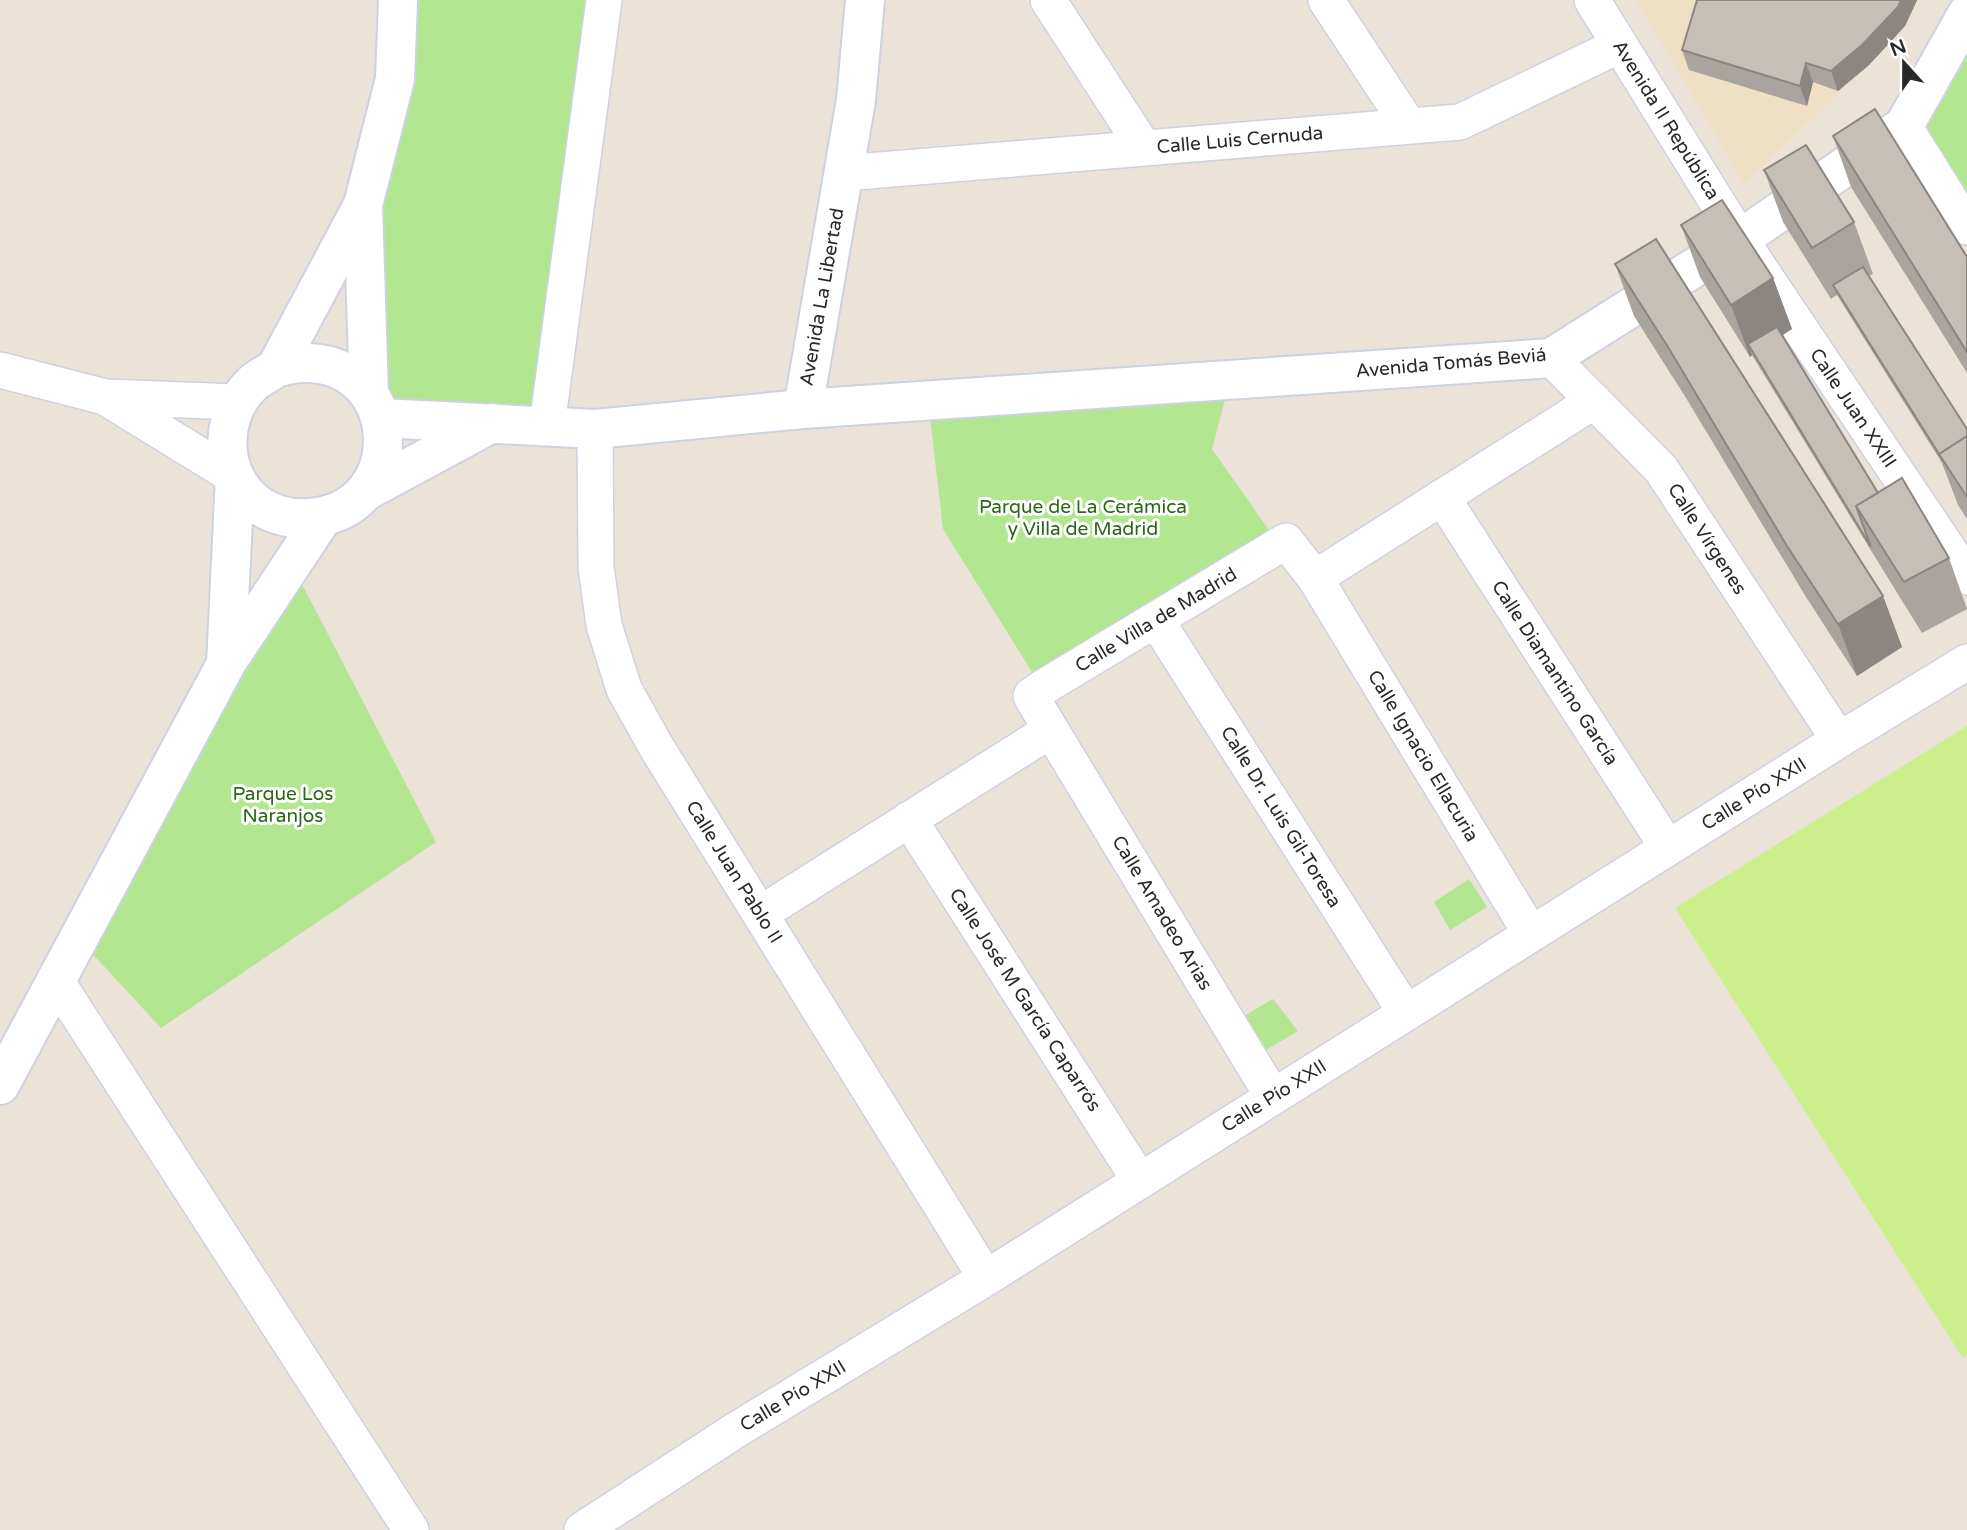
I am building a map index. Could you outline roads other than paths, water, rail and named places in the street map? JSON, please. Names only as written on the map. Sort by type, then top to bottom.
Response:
[{"type":"street","points":[[276,368],[363,205],[395,79],[398,0]]},
{"type":"street","points":[[547,426],[604,0]]},
{"type":"street","name":"Avenida La Libertad","points":[[375,406],[492,423],[594,429],[803,409],[856,100],[865,0]]},
{"type":"street","points":[[1048,0],[1144,148]]},
{"type":"street","points":[[1326,0],[1409,126]]},
{"type":"street","name":"Avenida II República","points":[[1592,0],[1740,239]]},
{"type":"street","name":"Avenida Tomás Beviá","points":[[803,409],[1551,358],[1740,239],[1903,126],[1967,14]]},
{"type":"street","name":"Calle Luis Cernuda","points":[[844,173],[1460,122],[1620,45]]},
{"type":"street","points":[[1903,126],[1967,227]]},
{"type":"street","points":[[363,205],[375,406],[384,443],[379,468],[366,491]]},
{"type":"street","name":"Calle Juan XXIII","points":[[1740,239],[1967,577]]},
{"type":"street","name":"Calle Vírgenes","points":[[1551,358],[1661,469],[1839,740]]},
{"type":"street","points":[[375,406],[350,376],[327,365],[301,362],[276,368],[254,382],[237,402],[228,426],[227,452],[235,477],[250,498],[272,513],[297,519],[323,517],[347,508],[366,491],[492,423]]},
{"type":"street","points":[[0,370],[105,397],[237,402]]},
{"type":"street","points":[[105,397],[235,477]]},
{"type":"street","points":[[1315,578],[1594,401]]},
{"type":"street","name":"Calle Juan Pablo II","points":[[594,429],[596,567],[604,625],[624,689],[657,748],[986,1278]]},
{"type":"street","points":[[226,664],[235,477]]},
{"type":"street","name":"Calle Diamantino García","points":[[1442,498],[1668,848]]},
{"type":"street","points":[[0,1085],[226,664],[323,517]]},
{"type":"street","name":"Calle Villa de Madrid","points":[[1051,730],[1031,696],[1286,541],[1315,578]]},
{"type":"street","name":"Calle Ignacio Ellacuria","points":[[1315,578],[1531,934]]},
{"type":"street","name":"Calle Dr. Luis Gil-Toresa","points":[[1156,620],[1406,1013]]},
{"type":"street","name":"Calle Pío XXII","points":[[582,1530],[736,1430],[986,1278],[1967,662]]},
{"type":"street","points":[[760,914],[1051,730]]},
{"type":"street","name":"Calle Amadeo Arias","points":[[1051,730],[1273,1097]]},
{"type":"street","name":"Calle José M García Caparrós","points":[[909,820],[1140,1181]]},
{"type":"street","points":[[55,979],[411,1530]]},
{"type":"park label","name":"Parque de La Cerámica y Villa de Madrid","points":[[1083,518]]},
{"type":"park label","name":"Parque Los Naranjos","points":[[283,805]]}]
